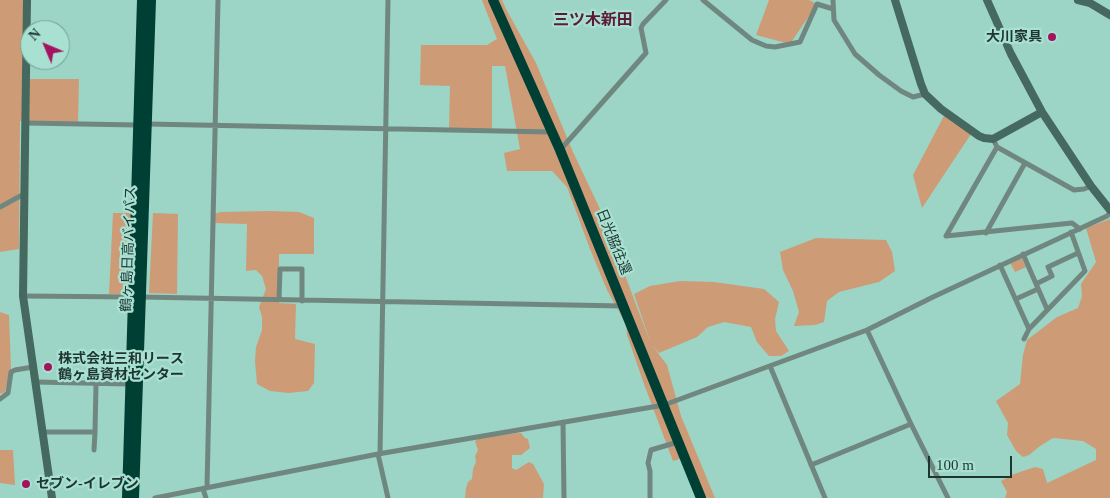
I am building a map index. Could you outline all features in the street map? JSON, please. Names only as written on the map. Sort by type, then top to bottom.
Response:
[{"type":"highway","name":"鶴ヶ島日高バイパス","points":[[142,0],[143,125]]},
{"type":"highway","name":"鶴ヶ島日高バイパス","points":[[134,498],[137,297],[143,125],[151,0]]},
{"type":"highway","name":"日光脇往還","points":[[493,0],[560,150],[701,498]]},
{"type":"highway","name":"鶴ヶ島日高バイパス","points":[[127,498],[130,384],[137,297]]},
{"type":"street","points":[[27,0],[23,296],[52,498]]},
{"type":"street","points":[[206,498],[218,0]]},
{"type":"street","points":[[388,0],[379,454],[388,498]]},
{"type":"street","points":[[560,150],[646,53],[641,28],[666,0]]},
{"type":"street","points":[[703,0],[752,40],[775,48],[800,42],[817,4],[833,9]]},
{"type":"street","points":[[833,0],[834,20],[858,56],[878,75],[901,91],[913,97],[925,94]]},
{"type":"street","points":[[895,0],[925,94],[941,109],[979,136],[993,139],[1042,112]]},
{"type":"street","points":[[155,498],[379,454],[664,405],[868,330],[1023,254],[1107,216],[1110,212],[1042,112],[1011,54],[987,0]]},
{"type":"street","points":[[1078,0],[1090,3],[1110,15]]},
{"type":"street","points":[[26,123],[552,132]]},
{"type":"street","points":[[993,139],[997,147],[1074,190],[1091,186]]},
{"type":"street","points":[[997,147],[946,236],[1072,223],[1080,229]]},
{"type":"street","points":[[986,232],[1025,163]]},
{"type":"street","points":[[0,207],[24,194]]},
{"type":"street","points":[[1024,339],[1029,329],[1085,271],[1071,232]]},
{"type":"street","points":[[1016,299],[1052,276],[1048,267],[1078,253]]},
{"type":"street","points":[[1023,254],[1048,309]]},
{"type":"street","points":[[1000,265],[1029,329]]},
{"type":"street","points":[[279,300],[280,269],[302,269],[302,300]]},
{"type":"street","points":[[23,296],[624,306]]},
{"type":"street","points":[[868,330],[911,424],[948,498]]},
{"type":"street","points":[[770,366],[825,498]]},
{"type":"street","points":[[0,399],[8,393],[11,372],[33,368]]},
{"type":"street","points":[[35,382],[130,384]]},
{"type":"street","points":[[94,450],[96,384]]},
{"type":"street","points":[[563,422],[564,498]]},
{"type":"street","points":[[811,465],[911,424]]},
{"type":"street","points":[[43,432],[95,432]]},
{"type":"street","points":[[650,498],[650,471],[648,463],[651,450],[679,442]]},
{"type":"shaded area","points":[[0,0],[24,0],[23,20],[20,20],[20,70],[22,70],[22,79],[79,79],[78,122],[20,121],[19,249],[0,252]]},
{"type":"shaded area","points":[[482,0],[502,0],[536,63],[573,152],[600,209],[651,344],[634,294],[650,286],[680,281],[714,282],[764,289],[779,302],[775,319],[776,331],[789,351],[781,356],[769,356],[757,342],[751,327],[724,322],[708,327],[697,337],[659,353],[652,345],[667,365],[681,416],[715,498],[700,498],[683,458],[673,461],[627,335],[626,324],[607,290],[567,187],[552,171],[507,171],[504,153],[520,149],[505,66],[492,66],[492,129],[449,128],[450,86],[420,85],[421,45],[487,45],[497,39]]},
{"type":"shaded area","points":[[769,0],[809,0],[817,4],[790,44],[756,35]]},
{"type":"shaded area","points":[[945,114],[971,134],[922,208],[913,175]]},
{"type":"shaded area","points":[[221,212],[299,212],[314,218],[314,254],[279,254],[279,303],[296,304],[295,339],[315,344],[314,383],[308,391],[289,393],[270,391],[257,384],[256,347],[262,330],[262,317],[259,307],[266,289],[262,276],[256,270],[246,271],[247,224],[214,223],[214,214]]},
{"type":"shaded area","points":[[113,213],[131,213],[127,294],[109,294]]},
{"type":"shaded area","points":[[153,213],[178,214],[177,294],[149,293]]},
{"type":"shaded area","points":[[1110,219],[1110,498],[1005,498],[1007,492],[1001,481],[1014,474],[1035,467],[1043,469],[1047,483],[1096,460],[1096,449],[1083,441],[1053,438],[1029,455],[1023,457],[1016,451],[1007,435],[1008,423],[996,401],[1020,384],[1023,355],[1027,340],[1057,317],[1078,308],[1082,296],[1081,284],[1096,262],[1086,228]]},
{"type":"shaded area","points":[[816,238],[886,240],[892,252],[895,271],[879,282],[839,292],[827,301],[824,322],[815,325],[794,326],[799,312],[793,291],[783,270],[780,252]]},
{"type":"shaded area","points":[[1019,258],[1022,259],[1026,267],[1015,272],[1010,263]]},
{"type":"shaded area","points":[[0,312],[9,315],[11,369],[5,392],[0,394]]},
{"type":"shaded area","points":[[521,433],[528,439],[530,448],[521,455],[512,455],[512,468],[516,470],[529,462],[533,464],[544,484],[543,498],[465,498],[466,488],[468,482],[472,479],[476,462],[475,456],[478,450],[475,441],[479,438]]},
{"type":"shaded area","points":[[0,450],[13,450],[15,485],[0,483]]},
{"type":"place","name":"大川家具","points":[[1052,37]]},
{"type":"place","name":"株式会社三和リース 鶴ヶ島資材センター","points":[[48,367]]},
{"type":"place","name":"セブン-イレブン","points":[[26,484]]},
{"type":"district","name":"三ツ木新田","points":[[593,21]]}]
